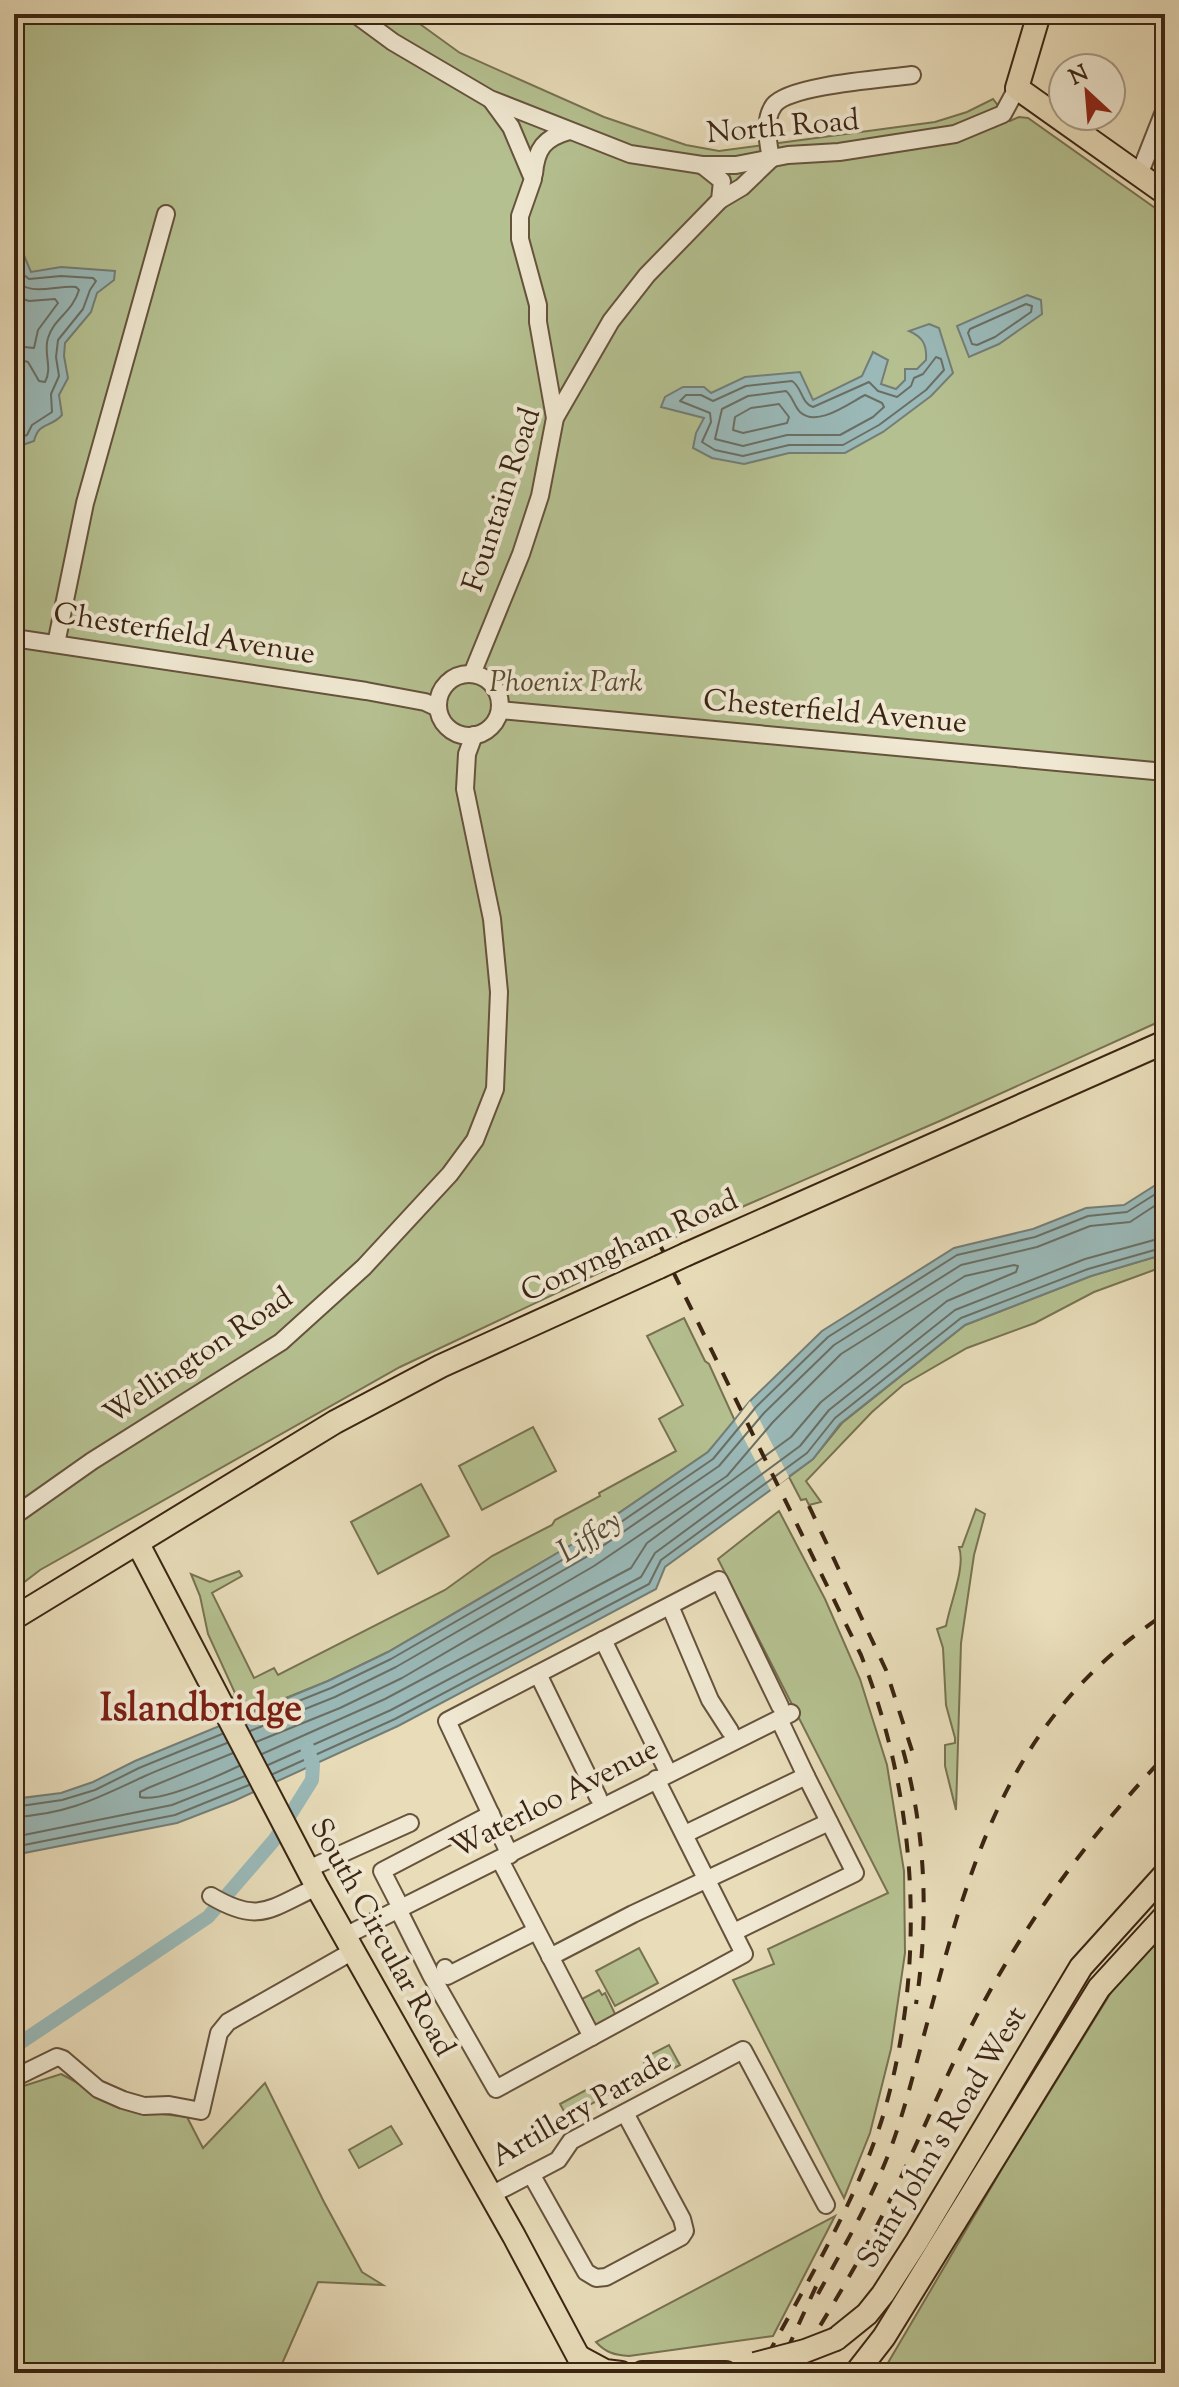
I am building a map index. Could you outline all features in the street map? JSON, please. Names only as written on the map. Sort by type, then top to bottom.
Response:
[{"type":"main road","points":[[1039,14],[1013,96],[1165,193]]},
{"type":"main road","name":"Conyngham Road","points":[[14,1618],[316,1434],[396,1390],[526,1326],[1165,1042]]},
{"type":"main road","name":"South Circular Road","points":[[138,1544],[312,1878],[583,2365],[621,2373]]},
{"type":"main road","name":"Saint John's Road West","points":[[727,2373],[836,2339],[867,2314],[891,2281],[1081,1967],[1165,1874]]},
{"type":"main road","name":"Saint John's Road West","points":[[856,2373],[884,2337],[1099,1988],[1165,1916]]},
{"type":"main road","points":[[755,2364],[797,2373]]},
{"type":"main road","points":[[642,2373],[727,2373]]},
{"type":"street","points":[[355,14],[393,42],[490,99],[511,127],[533,179]]},
{"type":"street","points":[[771,159],[767,138],[769,115],[775,104],[786,95],[912,75]]},
{"type":"street","name":"North Road","points":[[490,99],[630,154],[702,165],[736,165],[788,155],[839,152],[936,138],[972,128],[991,117],[998,107],[1013,96]]},
{"type":"street","points":[[1139,175],[1165,109]]},
{"type":"street","points":[[555,418],[538,322],[538,305],[520,239],[520,216],[541,144],[569,131]]},
{"type":"street","name":"Fountain Road","points":[[472,674],[521,554],[540,496],[555,418],[580,371],[611,321],[647,275],[720,200],[742,187],[771,159]]},
{"type":"street","points":[[702,165],[722,181],[720,200]]},
{"type":"street","points":[[56,644],[85,503],[166,214]]},
{"type":"street","points":[[546,371],[562,381],[570,380],[580,371]]},
{"type":"street","name":"Chesterfield Avenue","points":[[14,638],[366,691],[425,702],[438,708]]},
{"type":"street","points":[[472,674],[482,676],[497,690],[500,710],[491,727],[474,735],[455,732],[441,717],[438,708],[442,689],[447,682],[472,674]]},
{"type":"street","name":"Chesterfield Avenue","points":[[500,710],[1165,772]]},
{"type":"street","name":"Wellington Road","points":[[14,1516],[92,1461],[281,1342],[364,1267],[450,1174],[475,1140],[495,1089],[499,1008],[492,919],[465,789],[467,754],[474,735]]},
{"type":"street","points":[[592,2037],[536,1931],[491,1814],[447,1721],[719,1580],[783,1713],[806,1776],[855,1873],[734,1932]]},
{"type":"street","points":[[670,1606],[710,1700],[730,1731]]},
{"type":"street","points":[[491,1814],[382,1871],[400,1909],[438,1972],[496,2089],[744,1954],[685,1834],[603,1640]]},
{"type":"street","points":[[538,1674],[598,1797]]},
{"type":"street","name":"Waterloo Avenue","points":[[14,2078],[57,2057],[98,2089],[123,2100],[144,2106],[169,2105],[201,2111],[219,2033],[228,2022],[400,1909],[505,1857],[661,1772],[783,1713]]},
{"type":"street","points":[[685,1834],[806,1776]]},
{"type":"street","points":[[550,1957],[633,1914],[829,1822]]},
{"type":"street","points":[[211,1896],[231,1908],[259,1913],[312,1878],[410,1823]]},
{"type":"street","points":[[438,1972],[447,1976],[536,1931]]},
{"type":"street","name":"Artillery Parade","points":[[491,2195],[558,2160],[571,2141],[743,2050],[826,2205]]},
{"type":"street","points":[[531,2174],[586,2272],[596,2278],[606,2277],[681,2237],[685,2231],[682,2219],[625,2113]]},
{"type":"green space","name":"Phoenix Park","points":[[14,14],[406,14],[460,53],[604,117],[686,145],[719,151],[935,122],[967,112],[993,99],[1010,121],[1019,117],[1028,118],[1165,215],[1165,1019],[705,1223],[400,1367],[40,1570],[14,1590]]},
{"type":"green space","points":[[1165,1254],[1165,1266],[1094,1292],[1035,1323],[967,1348],[903,1385],[872,1412],[806,1481],[821,1502],[809,1505],[806,1499],[801,1500],[789,1477],[813,1459],[842,1423],[965,1325],[1091,1276]]},
{"type":"green space","points":[[684,1318],[735,1421],[708,1452],[578,1541],[388,1652],[328,1681],[241,1716],[232,1700],[235,1693],[208,1634],[200,1596],[191,1574],[210,1582],[239,1571],[242,1576],[212,1593],[254,1678],[274,1668],[278,1675],[445,1590],[492,1556],[552,1525],[555,1520],[600,1496],[599,1493],[676,1451],[659,1419],[683,1405],[647,1336]]},
{"type":"green space","points":[[533,1427],[556,1471],[482,1510],[459,1466]]},
{"type":"green space","points":[[421,1484],[449,1536],[378,1574],[351,1522]]},
{"type":"green space","points":[[976,1509],[985,1514],[974,1555],[961,1643],[956,1810],[945,1766],[945,1745],[955,1743],[955,1738],[946,1705],[943,1648],[937,1629],[946,1626],[959,1575],[959,1547],[962,1547]]},
{"type":"green space","points":[[779,1511],[825,1599],[860,1679],[887,1765],[904,1871],[905,1953],[891,2049],[870,2133],[844,2198],[733,1980],[774,1964],[768,1949],[888,1893],[718,1559]]},
{"type":"green space","points":[[1165,1933],[1165,2373],[882,2373],[1003,2167],[1112,1991]]},
{"type":"green space","points":[[639,1948],[658,1983],[615,2006],[596,1971]]},
{"type":"green space","points":[[599,1990],[602,1995],[605,1993],[616,2016],[596,2026],[582,1999]]},
{"type":"green space","points":[[669,2045],[680,2065],[653,2079],[642,2059]]},
{"type":"green space","points":[[61,2074],[129,2110],[187,2117],[203,2148],[265,2083],[362,2272],[383,2285],[318,2282],[278,2373],[14,2373],[14,2089]]},
{"type":"green space","points":[[597,2084],[603,2094],[608,2091],[610,2094],[567,2117],[560,2104]]},
{"type":"green space","points":[[391,2126],[402,2144],[359,2168],[349,2150]]},
{"type":"green space","points":[[835,2216],[773,2336],[629,2356],[611,2353],[596,2342]]},
{"type":"water","points":[[14,247],[23,253],[31,272],[61,267],[115,271],[114,280],[97,293],[91,312],[65,343],[68,378],[59,395],[62,415],[42,427],[34,441],[14,448],[15,424],[22,412],[21,381],[14,372]]},
{"type":"water","points":[[1027,295],[1041,300],[1042,314],[999,344],[969,357],[957,326]]},
{"type":"water","points":[[929,324],[939,328],[953,373],[931,396],[883,432],[845,453],[789,453],[744,464],[712,458],[693,448],[704,418],[661,407],[665,397],[683,387],[704,387],[711,393],[745,377],[800,372],[813,400],[862,376],[873,352],[888,360],[881,384],[896,389],[905,380],[905,369],[917,369],[926,360],[923,342],[909,331]]},
{"type":"water","name":"Liffey","points":[[1165,1179],[1165,1254],[1091,1276],[965,1325],[840,1424],[813,1459],[665,1567],[656,1589],[398,1726],[234,1801],[177,1823],[14,1855],[14,1799],[61,1793],[93,1782],[388,1652],[578,1541],[708,1452],[750,1401],[822,1331],[954,1248],[1033,1229],[1086,1208],[1124,1205]]},
{"type":"pier","points":[[750,1401],[789,1477],[771,1491],[735,1421]]},
{"type":"waterway","points":[[14,2047],[208,1917],[275,1839],[312,1780],[313,1765],[307,1747]]},
{"type":"railway","points":[[661,1247],[861,1655],[895,1767],[905,1825],[910,1884],[906,2001],[897,2059],[883,2116],[843,2215],[758,2373]]},
{"type":"railway","points":[[809,1506],[886,1670],[915,1760]]},
{"type":"railway","points":[[818,2294],[868,2200],[893,2142],[962,1900],[982,1844],[1006,1792],[1035,1743],[1070,1696],[1113,1654],[1165,1614]]},
{"type":"railway","points":[[903,1750],[917,1813],[923,1877],[923,1940],[916,2004]]},
{"type":"railway","points":[[791,2373],[874,2231],[998,1976],[1063,1877],[1112,1815],[1165,1756]]},
{"type":"railway","points":[[787,2350],[818,2282]]},
{"type":"railway","points":[[774,2373],[792,2343]]},
{"type":"district","name":"Islandbridge","points":[[201,1711]]}]
